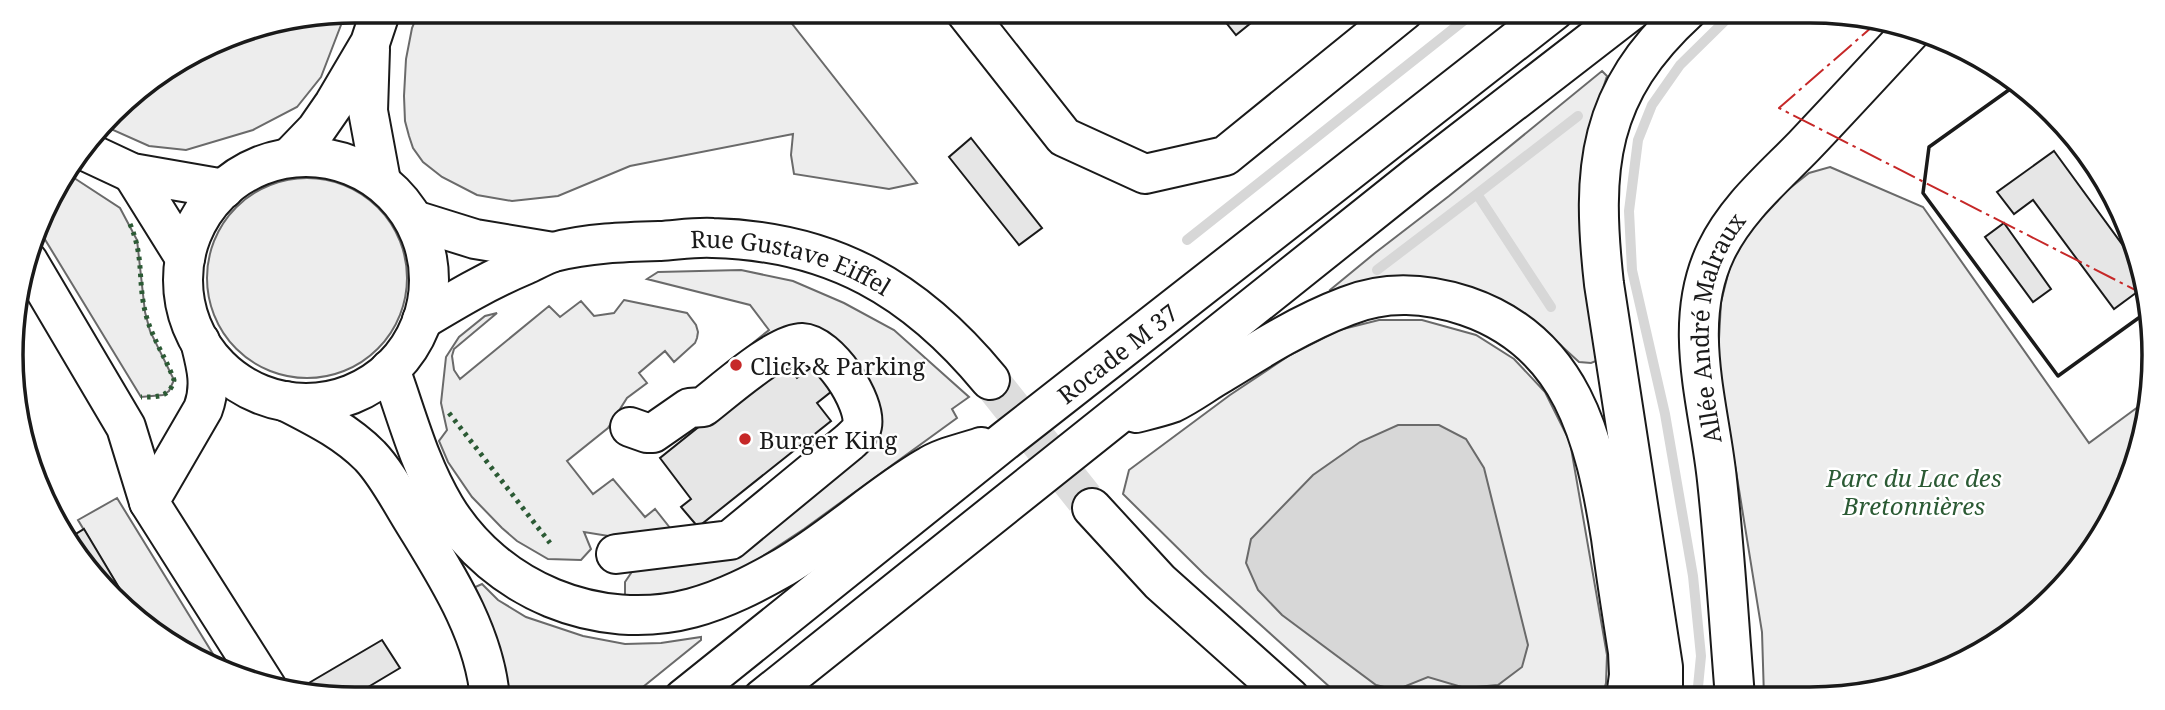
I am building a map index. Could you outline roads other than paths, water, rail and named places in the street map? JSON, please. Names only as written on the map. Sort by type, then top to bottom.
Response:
[{"type":"main road","points":[[974,23],[1063,136],[1145,174],[1225,156],[1389,23]]},
{"type":"main road","name":"Rocade M 37","points":[[698,687],[1007,439],[1538,23]]},
{"type":"main road","name":"Rocade M 37","points":[[777,687],[1417,176],[1615,23]]},
{"type":"main road","points":[[1663,687],[1663,667],[1604,284],[1597,191],[1607,130],[1623,93],[1643,59],[1674,23]]},
{"type":"main road","points":[[290,157],[316,130],[334,104],[375,27]]},
{"type":"main road","points":[[375,27],[368,111],[380,181]]},
{"type":"main road","name":"Allée André Malraux","points":[[1734,687],[1717,478],[1698,346],[1699,310],[1704,281],[1716,250],[1756,193],[1906,37]]},
{"type":"main road","points":[[91,154],[132,173],[223,190]]},
{"type":"main road","points":[[149,502],[194,422],[203,409],[209,385],[200,341],[190,321],[185,301],[185,258],[200,217],[238,177],[263,164],[290,157],[309,156],[347,163],[380,181],[399,199],[414,220],[428,259],[429,279],[422,320],[410,346],[390,369],[367,386],[341,398],[313,402],[277,399],[218,411],[194,422]]},
{"type":"main road","points":[[132,173],[185,258]]},
{"type":"main road","name":"Rue Gustave Eiffel","points":[[414,220],[475,239],[553,253]]},
{"type":"main road","name":"Rue Gustave Eiffel","points":[[422,320],[481,284],[553,253],[626,242],[713,238],[772,245],[826,256],[859,270],[897,292],[933,319],[963,348],[990,380]]},
{"type":"main road","points":[[34,271],[126,427],[149,502],[257,673]]},
{"type":"main road","points":[[1108,422],[1173,402],[1293,329],[1373,297],[1401,294],[1442,298],[1477,310],[1509,326],[1535,345],[1554,367],[1569,391],[1592,443],[1601,478],[1628,652],[1627,687]]},
{"type":"main road","points":[[200,341],[222,369],[245,386],[339,429],[371,458],[396,492],[450,580],[465,611],[484,667],[488,687]]},
{"type":"main road","points":[[616,554],[730,540],[849,442],[862,429],[863,417],[853,391],[837,368],[818,348],[802,343],[780,350],[703,407],[689,408],[653,433],[631,427]]},
{"type":"main road","points":[[390,369],[411,434],[440,496],[461,528],[485,555],[535,590],[585,609],[625,616],[691,608],[744,589],[787,565],[928,465],[1007,439]]},
{"type":"main road","points":[[1092,508],[1160,582],[1278,687]]},
{"type":"waterway","points":[[1187,240],[1461,23]]},
{"type":"waterway","points":[[1698,687],[1701,656],[1693,576],[1665,414],[1632,270],[1629,211],[1638,140],[1652,105],[1680,65],[1723,23]]},
{"type":"waterway","points":[[1551,307],[1477,194],[1578,116]]},
{"type":"waterway","points":[[1377,270],[1477,194]]},
{"type":"tunnel","points":[[990,380],[1092,508]]},
{"type":"place","name":"Click & Parking","points":[[736,365]]},
{"type":"place","name":"Burger King","points":[[745,439]]},
{"type":"park label","name":"Parc du Lac des Bretonnières","points":[[1914,491]]}]
